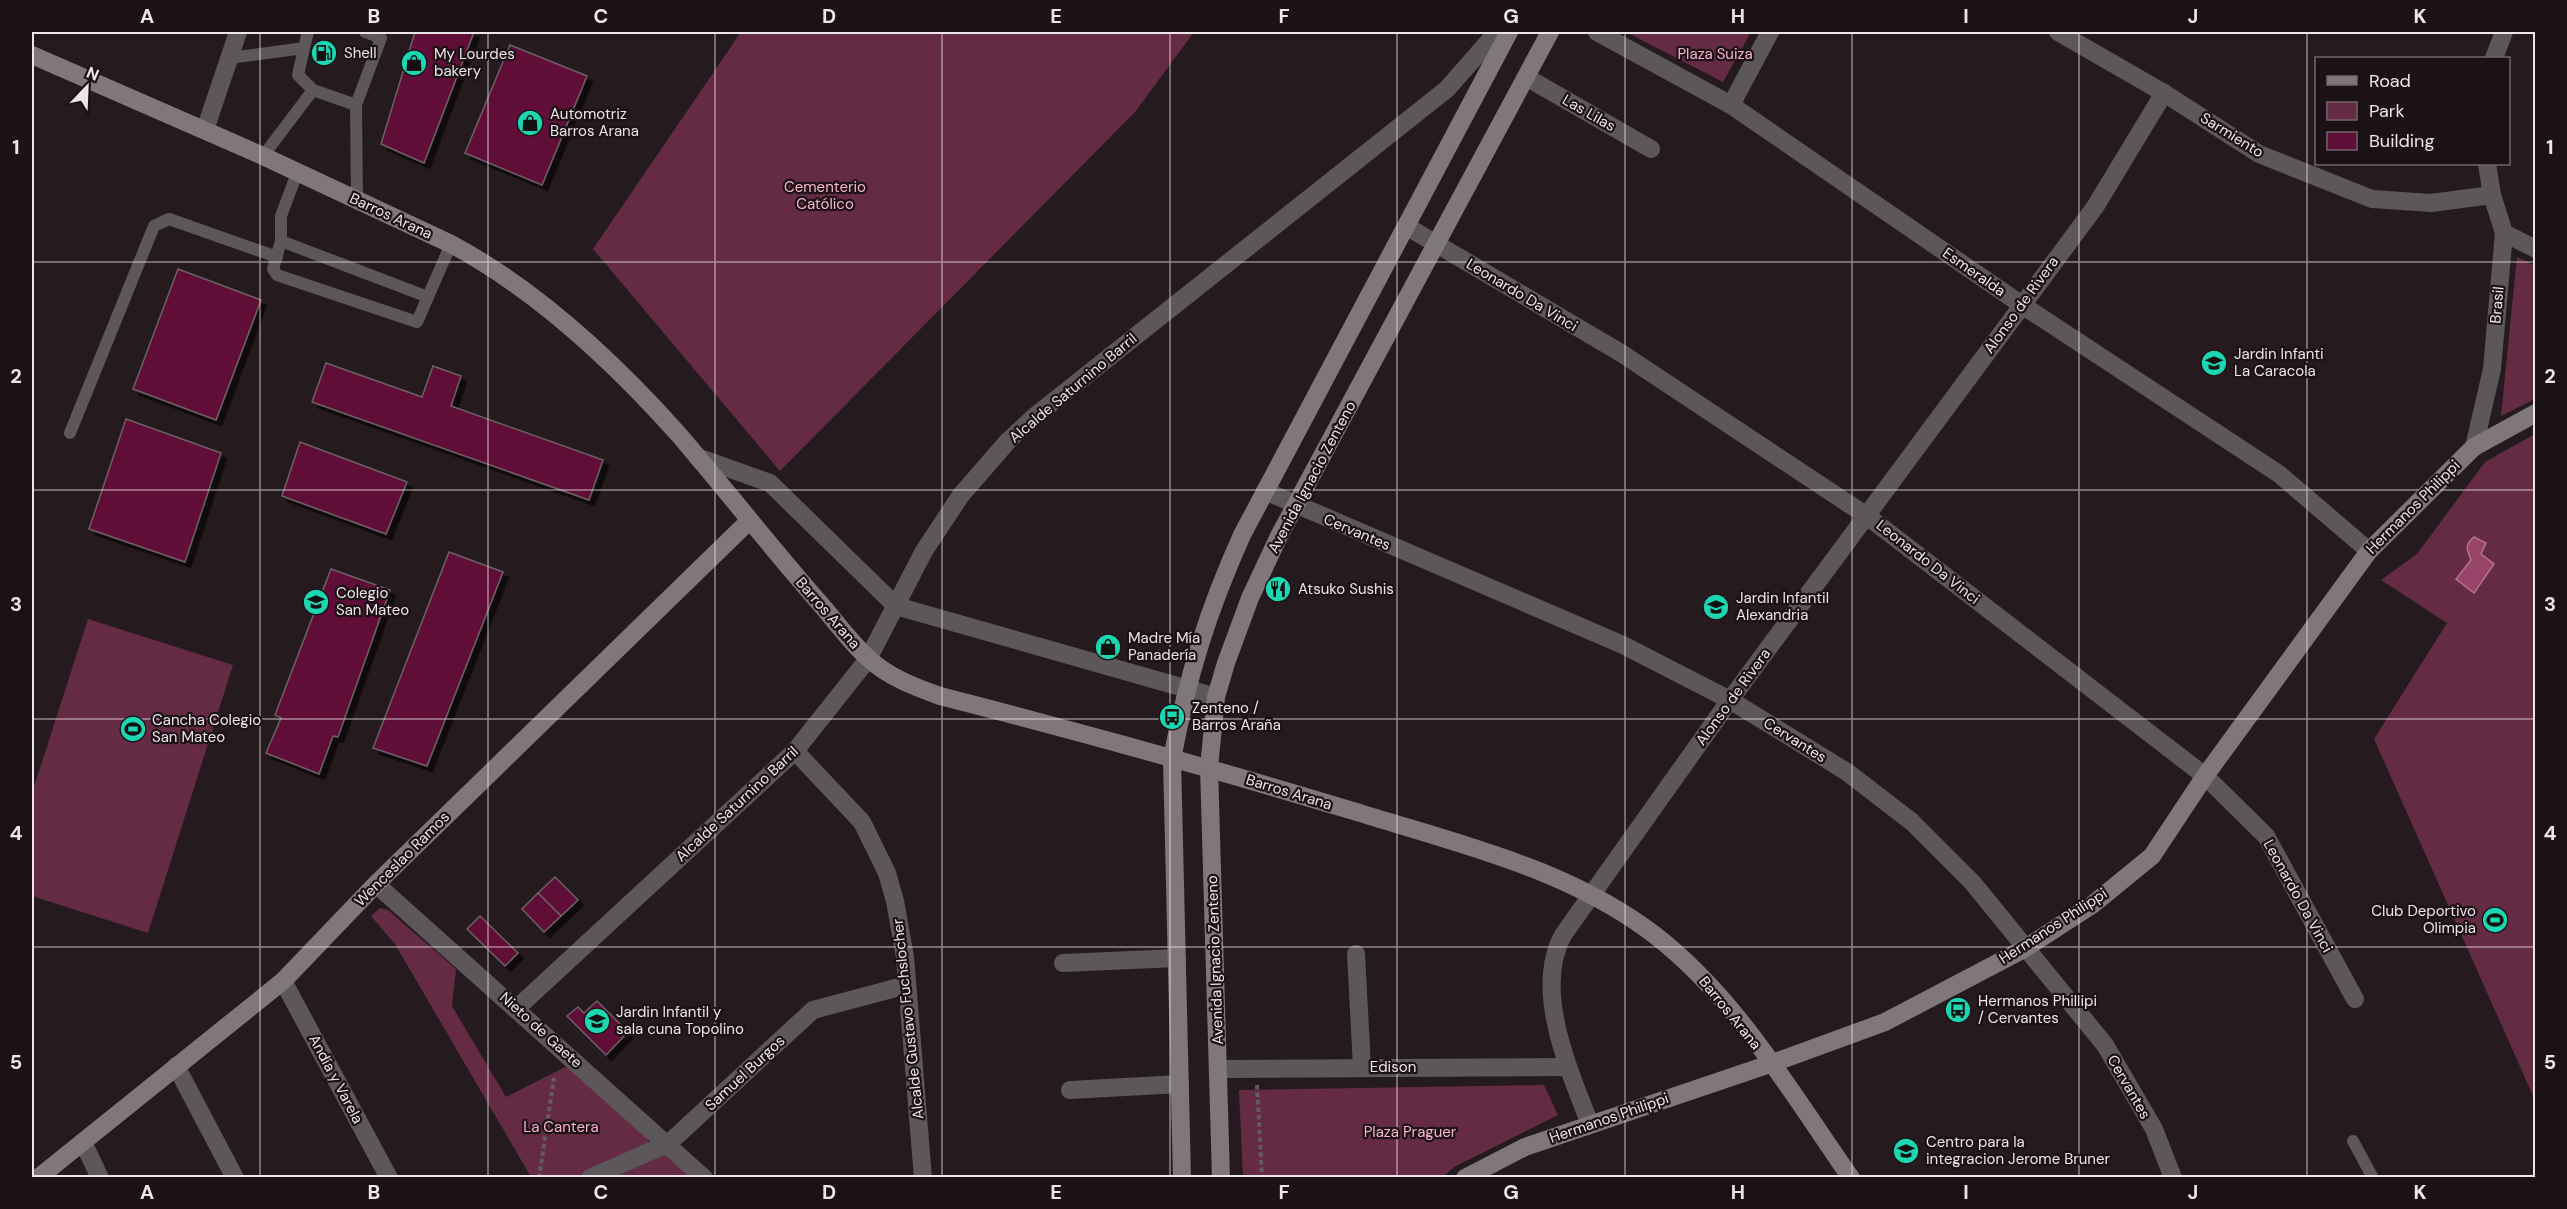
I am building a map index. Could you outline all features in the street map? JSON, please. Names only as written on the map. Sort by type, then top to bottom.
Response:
[{"type":"street","points":[[205,130],[238,32]]},
{"type":"street","name":"Alcalde Saturnino Barril","points":[[517,1008],[795,751],[868,659],[941,523],[968,486],[1008,441],[1035,416],[1448,88],[1497,32]]},
{"type":"street","points":[[1182,1178],[1172,759],[1185,690],[1221,581],[1265,491],[1509,32]]},
{"type":"street","name":"Avenida Ignacio Zenteno","points":[[1221,1178],[1209,767],[1216,697],[1250,598],[1296,506],[1550,32]]},
{"type":"street","name":"Esmeralda","points":[[1598,32],[1731,105],[2022,304],[2279,474],[2369,550]]},
{"type":"street","points":[[1731,105],[1770,32]]},
{"type":"street","name":"Sarmiento","points":[[2058,32],[2164,93],[2259,154],[2372,199],[2431,203],[2492,195]]},
{"type":"street","points":[[2494,57],[2504,32]]},
{"type":"street","name":"Barros Arana","points":[[32,55],[263,156],[477,258],[561,321],[641,394],[868,659],[900,679],[940,696],[1209,767],[1527,865],[1592,894],[1625,914],[1686,962],[1731,1010],[1851,1178]]},
{"type":"street","name":"Las Lilas","points":[[1526,77],[1651,149]]},
{"type":"street","points":[[1448,88],[1466,100],[1464,116]]},
{"type":"street","name":"Alonso de Rivera","points":[[1590,1124],[1568,1067],[1551,992],[1551,966],[1563,935],[1730,700],[2095,207],[2164,93]]},
{"type":"street","name":"Brasil","points":[[2474,447],[2492,369],[2504,233],[2492,195],[2487,165]]},
{"type":"street","name":"Leonardo Da Vinci","points":[[1406,226],[1621,353],[1867,516],[2205,776],[2266,836],[2355,999]]},
{"type":"street","points":[[2504,233],[2535,249]]},
{"type":"street","name":"Hermanos Philippi","points":[[1465,1178],[1525,1147],[1770,1064],[1885,1022],[2024,949],[2092,905],[2152,856],[2205,776],[2369,550],[2474,447],[2535,413]]},
{"type":"street","name":"Barros Arana","points":[[697,457],[770,483],[896,606],[1216,697]]},
{"type":"street","name":"Cervantes","points":[[1265,491],[1623,645],[1730,700],[1847,772],[1912,822],[1972,882],[2024,949],[2105,1045],[2154,1129],[2173,1178]]},
{"type":"street","name":"Wenceslao Ramos","points":[[38,1178],[283,981],[376,884],[749,521]]},
{"type":"street","name":"Alcalde Gustavo Fuchslocher","points":[[795,751],[862,822],[875,847],[895,901],[902,929],[923,1178]]},
{"type":"street","name":"Nieto de Gaete","points":[[376,884],[669,1143],[704,1178]]},
{"type":"street","points":[[1356,954],[1362,1067]]},
{"type":"street","points":[[1063,963],[1177,958]]},
{"type":"street","name":"Andía y Varela","points":[[283,981],[389,1178]]},
{"type":"street","name":"Samuel Burgos","points":[[590,1178],[669,1143],[813,1010],[907,986]]},
{"type":"street","points":[[176,1066],[235,1178]]},
{"type":"street","name":"Edison","points":[[1218,1069],[1568,1067]]},
{"type":"street","points":[[1070,1090],[1180,1084]]},
{"type":"street","points":[[83,1142],[100,1178]]},
{"type":"lane","points":[[308,32],[298,75],[313,90],[356,105]]},
{"type":"lane","points":[[357,200],[356,105],[381,38],[365,32]]},
{"type":"lane","points":[[230,58],[304,48]]},
{"type":"lane","points":[[263,156],[313,90]]},
{"type":"lane","points":[[297,173],[281,216],[281,240],[273,269],[277,275],[417,322],[451,244]]},
{"type":"lane","points":[[70,433],[154,225],[169,219],[277,257]]},
{"type":"lane","points":[[281,240],[428,297]]},
{"type":"lane","points":[[2353,1141],[2373,1178]]},
{"type":"path","points":[[1257,1069],[1262,1178]]},
{"type":"path","points":[[539,1178],[554,1078]]},
{"type":"green space","name":"Cementerio Católico","points":[[741,32],[1194,32],[1135,112],[780,471],[593,249]]},
{"type":"green space","name":"Plaza Suiza","points":[[1626,32],[1751,32],[1723,82]]},
{"type":"green space","points":[[2517,257],[2535,266],[2535,399],[2501,416]]},
{"type":"green space","name":"Club Deportivo Olimpia","points":[[2535,434],[2535,1100],[2374,739],[2447,623],[2381,580],[2417,554],[2485,462]]},
{"type":"green space","name":"Cancha Colegio San Mateo","points":[[88,619],[233,665],[148,933],[32,896],[32,793]]},
{"type":"green space","name":"La Cantera","points":[[380,908],[388,910],[456,969],[452,1006],[506,1097],[569,1065],[647,1134],[649,1147],[575,1177],[531,1177],[395,944],[371,916]]},
{"type":"green space","name":"Plaza Praguer","points":[[1544,1085],[1558,1115],[1454,1167],[1443,1177],[1243,1177],[1239,1090]]},
{"type":"green space","points":[[667,1150],[694,1178],[605,1178]]},
{"type":"shaded area","points":[[2474,537],[2486,543],[2481,554],[2494,564],[2474,593],[2456,579],[2471,560],[2467,547]]},
{"type":"building","points":[[415,32],[474,32],[424,163],[381,144]]},
{"type":"building","points":[[510,45],[587,76],[542,185],[465,153]]},
{"type":"building","points":[[178,269],[261,300],[216,420],[133,389]]},
{"type":"building","points":[[326,363],[422,397],[433,366],[461,376],[451,406],[603,460],[589,500],[312,402]]},
{"type":"building","points":[[126,419],[221,453],[185,562],[89,529]]},
{"type":"building","points":[[300,442],[407,482],[386,534],[282,496]]},
{"type":"building","points":[[449,552],[503,572],[427,766],[373,748]]},
{"type":"building","points":[[331,569],[390,590],[338,737],[333,736],[319,774],[266,753],[281,718],[275,715]]},
{"type":"building","points":[[555,877],[578,900],[561,916],[538,893]]},
{"type":"building","points":[[538,893],[561,916],[544,932],[522,909]]},
{"type":"building","points":[[480,916],[518,953],[505,966],[467,929]]},
{"type":"building","points":[[597,1001],[628,1032],[606,1055],[567,1016],[578,1007],[584,1013]]},
{"type":"place","name":"Shell","points":[[324,53]]},
{"type":"place","name":"My Lourdes bakery","points":[[414,63]]},
{"type":"place","name":"Automotriz Barros Arana","points":[[530,123]]},
{"type":"place","name":"Jardin Infanti La Caracola","points":[[2214,363]]},
{"type":"place","name":"Atsuko Sushis","points":[[1278,589]]},
{"type":"place","name":"Colegio San Mateo","points":[[316,602]]},
{"type":"place","name":"Jardin Infantil Alexandria","points":[[1716,607]]},
{"type":"place","name":"Madre Mía Panadería","points":[[1108,647]]},
{"type":"place","name":"Zenteno / Barros Araña","points":[[1172,717]]},
{"type":"place","name":"Cancha Colegio San Mateo","points":[[133,729]]},
{"type":"place","name":"Club Deportivo Olimpia","points":[[2495,920]]},
{"type":"place","name":"Hermanos Phillipi / Cervantes","points":[[1958,1010]]},
{"type":"place","name":"Jardin Infantil y sala cuna Topolino","points":[[597,1021]]},
{"type":"place","name":"Centro para la integracion Jerome Bruner","points":[[1906,1151]]}]
